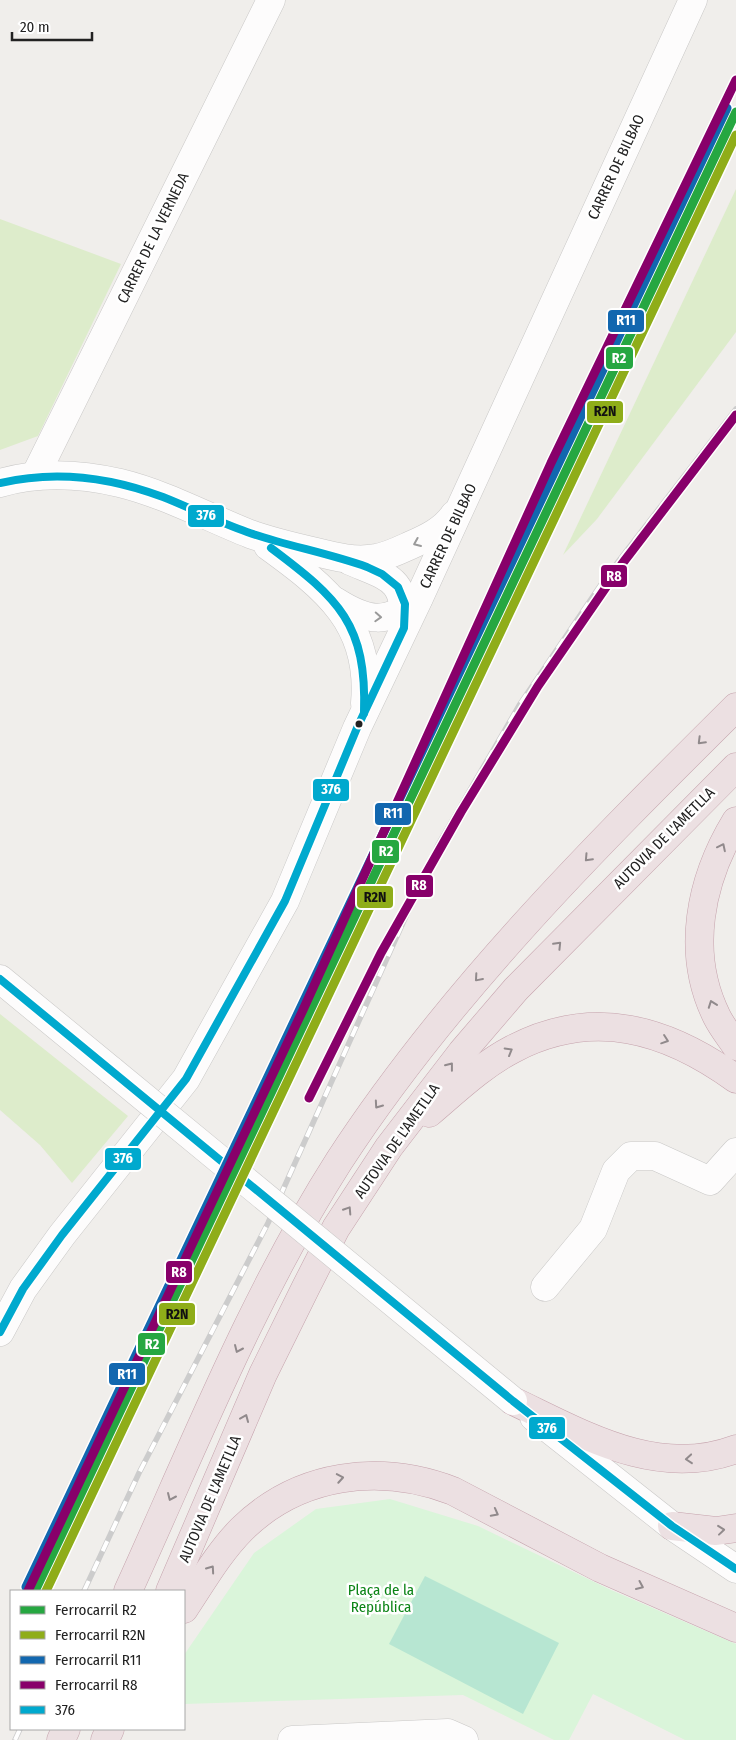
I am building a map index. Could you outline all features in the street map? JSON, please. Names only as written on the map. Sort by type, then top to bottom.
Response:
[{"type":"highway","points":[[128,1590],[258,1304],[339,1162],[424,1041],[478,978],[652,790],[736,707]]},
{"type":"highway","name":"AUTOVIA DE L'AMETLLA","points":[[170,1590],[263,1374],[336,1228],[389,1147],[462,1052],[516,989],[577,925],[736,767]]},
{"type":"highway","points":[[736,821],[711,870],[702,906],[699,933],[701,962],[706,989],[717,1018],[736,1046]]},
{"type":"highway","points":[[389,1147],[488,1064],[512,1049],[542,1035],[574,1028],[608,1026],[638,1030],[672,1041],[708,1060],[736,1079]]},
{"type":"highway","points":[[513,1401],[612,1446],[645,1456],[678,1460],[705,1457],[736,1449]]},
{"type":"highway","points":[[185,1608],[226,1548],[256,1516],[283,1498],[312,1485],[344,1477],[384,1474],[432,1483],[453,1491],[600,1568],[736,1628]]},
{"type":"highway","points":[[672,1526],[716,1531],[736,1528]]},
{"type":"street","name":"CARRER DE LA VERNEDA","points":[[35,476],[271,0]]},
{"type":"street","name":"CARRER DE BILBAO","points":[[0,1332],[23,1289],[62,1235],[186,1079],[285,901],[364,713],[409,612],[465,499],[693,0]]},
{"type":"street","points":[[0,483],[35,476],[86,477],[120,483],[150,492],[252,535],[341,558],[382,574],[394,582],[402,593],[409,612],[396,616],[374,617],[349,610],[334,600],[296,567],[252,535]]},
{"type":"street","points":[[341,558],[376,558],[423,540],[451,520],[465,499]]},
{"type":"street","points":[[334,600],[347,616],[361,650],[366,672],[364,713]]},
{"type":"street","points":[[0,979],[513,1401],[672,1526],[736,1569]]},
{"type":"street","points":[[544,1287],[592,1229],[616,1171],[631,1156],[654,1156],[710,1181],[736,1152]]},
{"type":"street","points":[[292,1740],[448,1733],[464,1740]]},
{"type":"green space","points":[[736,189],[736,332],[597,519],[563,555]]},
{"type":"green space","points":[[0,219],[121,264],[38,436],[0,450]]},
{"type":"green space","points":[[0,1014],[128,1116],[72,1183],[40,1145],[0,1110]]},
{"type":"green space","name":"Plaça de la República","points":[[390,1499],[478,1526],[611,1590],[736,1644],[736,1740],[685,1740],[593,1694],[569,1740],[554,1740],[463,1695],[185,1704],[185,1654],[254,1553],[316,1509]]},
{"type":"green space","points":[[425,1576],[559,1643],[523,1714],[389,1644]]},
{"type":"railway","points":[[84,1590],[139,1473],[268,1223],[438,845],[520,704],[604,580],[736,409]]},
{"type":"railway","points":[[15,1740],[20,1730]]},
{"type":"rail line","name":"R8","points":[[28,1590],[303,1010],[551,463],[736,80]]},
{"type":"rail line","name":"R11","points":[[26,1587],[727,108]]},
{"type":"rail line","name":"R2","points":[[35,1590],[736,112]]},
{"type":"rail line","name":"R2N","points":[[46,1590],[736,135]]},
{"type":"rail line","name":"R8","points":[[309,1098],[381,953],[461,812],[538,686],[622,564],[736,415]]},
{"type":"transit line","name":"376","points":[[0,483],[21,479],[62,476],[103,480],[143,490],[247,532],[367,567],[382,574],[398,587],[405,604],[404,628],[357,728],[285,901],[186,1079],[62,1235],[23,1289],[0,1332]]},
{"type":"transit line","name":"376","points":[[271,548],[315,583],[344,616],[354,635],[360,657],[364,682],[364,713]]},
{"type":"transit line","name":"376","points":[[0,979],[513,1401],[672,1526],[736,1569]]}]
